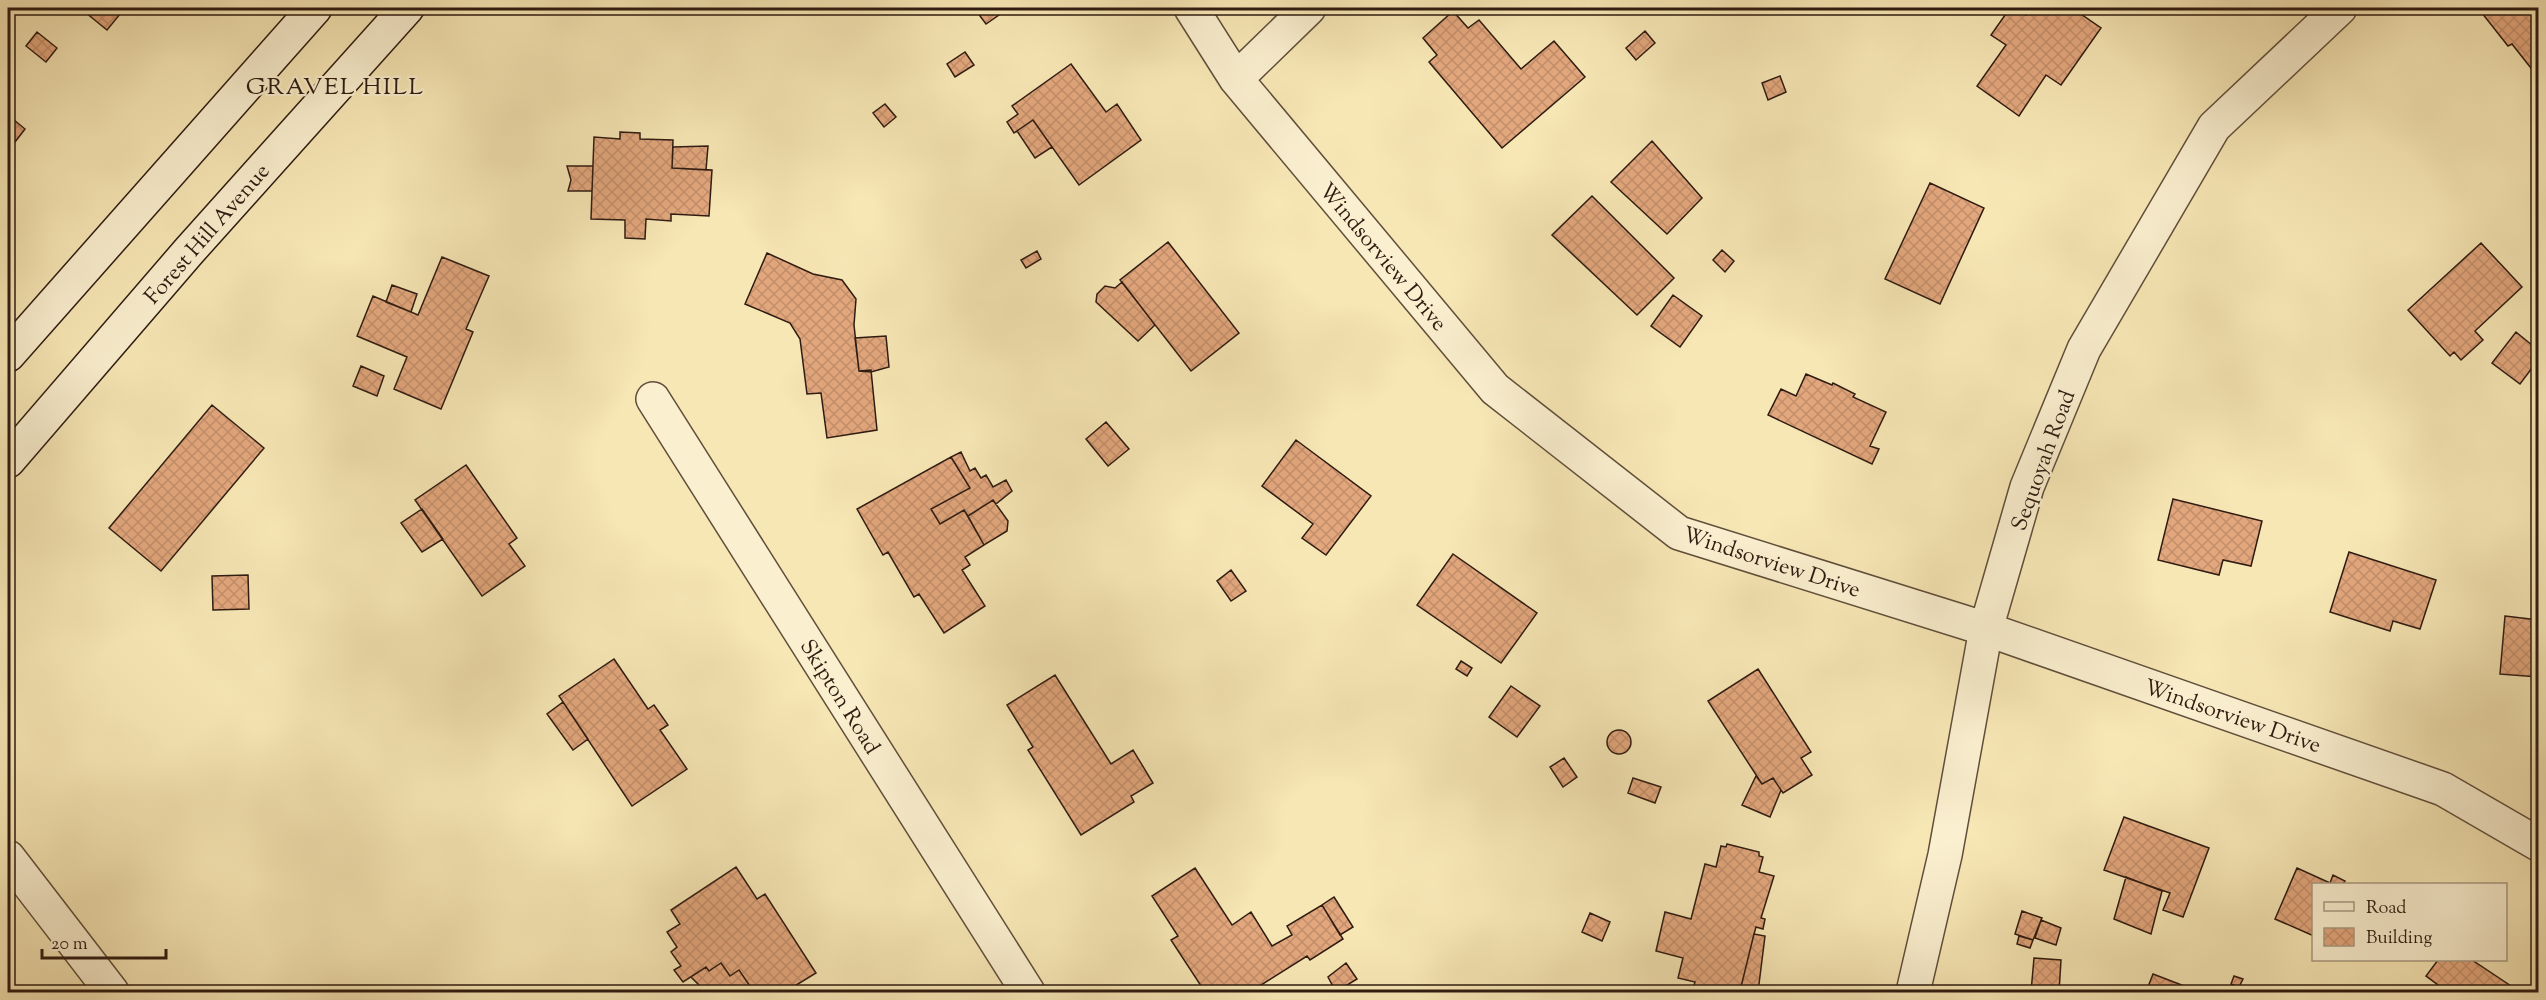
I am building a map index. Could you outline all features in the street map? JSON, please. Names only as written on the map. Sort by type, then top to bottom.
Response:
[{"type":"street","points":[[8,356],[315,8]]},
{"type":"street","name":"Forest Hill Avenue","points":[[8,461],[189,250],[407,8]]},
{"type":"street","name":"Windsorview Drive","points":[[1191,8],[1236,79],[1495,389],[1679,533],[1986,629],[2443,789],[2538,844]]},
{"type":"street","points":[[1236,79],[1309,8]]},
{"type":"street","name":"Sequoyah Road","points":[[1913,993],[1945,855],[1986,629],[2031,476],[2084,349],[2146,239],[2214,127],[2340,8]]},
{"type":"street","name":"Skipton Road","points":[[653,399],[1028,993]]},
{"type":"street","points":[[8,857],[112,993]]},
{"type":"building","points":[[80,8],[125,8],[107,30]]},
{"type":"building","points":[[974,8],[1009,8],[986,24]]},
{"type":"building","points":[[2010,8],[2015,8],[2026,15],[2032,8],[2072,8],[2101,28],[2061,85],[2046,75],[2019,116],[1977,86],[2006,45],[1991,35]]},
{"type":"building","points":[[2478,8],[2538,8],[2538,77],[2512,44],[2508,46]]},
{"type":"building","points":[[1453,11],[1468,28],[1479,20],[1521,69],[1554,41],[1585,77],[1502,148],[1429,62],[1437,55],[1423,38]]},
{"type":"building","points":[[1645,31],[1655,43],[1636,60],[1626,48]]},
{"type":"building","points":[[37,32],[57,48],[46,62],[26,46]]},
{"type":"building","points":[[965,52],[974,65],[955,77],[947,64]]},
{"type":"building","points":[[1071,64],[1106,112],[1117,104],[1141,140],[1079,185],[1033,120],[1014,133],[1007,122],[1018,114],[1012,106]]},
{"type":"building","points":[[1780,76],[1786,92],[1768,100],[1762,83]]},
{"type":"building","points":[[885,104],[896,117],[884,127],[873,113]]},
{"type":"building","points":[[8,115],[25,129],[8,151]]},
{"type":"building","points":[[1033,120],[1052,147],[1035,158],[1017,131]]},
{"type":"building","points":[[620,132],[640,133],[640,139],[673,140],[672,168],[712,170],[709,216],[671,214],[671,221],[646,219],[645,239],[625,238],[625,220],[591,219],[594,137],[620,139]]},
{"type":"building","points":[[1652,141],[1702,198],[1667,234],[1611,182]]},
{"type":"building","points":[[708,146],[706,170],[672,168],[673,147]]},
{"type":"building","points":[[567,166],[593,166],[592,191],[568,191],[571,180]]},
{"type":"building","points":[[1930,183],[1984,208],[1940,304],[1885,279]]},
{"type":"building","points":[[1592,196],[1674,278],[1637,315],[1552,235]]},
{"type":"building","points":[[1168,242],[1239,333],[1191,371],[1120,280]]},
{"type":"building","points":[[2481,243],[2522,287],[2475,331],[2483,340],[2461,360],[2454,352],[2450,356],[2408,310]]},
{"type":"building","points":[[1722,250],[1734,261],[1725,272],[1713,260]]},
{"type":"building","points":[[1037,251],[1041,259],[1026,268],[1021,260]]},
{"type":"building","points":[[767,253],[813,274],[842,280],[856,299],[854,325],[859,371],[871,370],[877,430],[827,438],[821,393],[807,394],[800,339],[790,323],[745,304]]},
{"type":"building","points":[[442,257],[489,276],[466,329],[473,332],[441,409],[394,389],[407,357],[357,336],[373,296],[418,315]]},
{"type":"building","points":[[1122,282],[1155,325],[1138,341],[1096,302],[1097,294],[1105,286],[1115,288]]},
{"type":"building","points":[[392,285],[417,294],[411,312],[386,302]]},
{"type":"building","points":[[1673,295],[1702,316],[1680,347],[1651,326]]},
{"type":"building","points":[[2516,332],[2538,350],[2538,360],[2520,384],[2492,363]]},
{"type":"building","points":[[886,336],[889,367],[871,372],[859,371],[855,338]]},
{"type":"building","points":[[361,366],[384,376],[377,396],[353,386]]},
{"type":"building","points":[[1806,374],[1832,385],[1833,383],[1855,394],[1853,397],[1886,412],[1870,446],[1879,449],[1872,464],[1768,415],[1781,389],[1796,396]]},
{"type":"building","points":[[212,405],[264,448],[161,571],[109,528]]},
{"type":"building","points":[[1106,422],[1129,449],[1108,466],[1086,439]]},
{"type":"building","points":[[1296,440],[1371,496],[1326,555],[1302,538],[1313,524],[1262,486]]},
{"type":"building","points":[[961,452],[970,471],[975,468],[981,478],[986,475],[993,487],[1006,480],[1012,491],[996,504],[993,500],[968,516],[964,510],[940,524],[931,509],[970,488],[951,457]]},
{"type":"building","points":[[951,457],[970,488],[931,509],[940,524],[964,510],[984,545],[965,557],[970,565],[962,570],[985,606],[944,633],[919,594],[914,597],[888,552],[883,555],[857,509]]},
{"type":"building","points":[[466,465],[517,538],[509,544],[525,566],[482,596],[415,500]]},
{"type":"building","points":[[2173,499],[2262,521],[2251,566],[2223,560],[2219,575],[2158,560]]},
{"type":"building","points":[[993,500],[1008,521],[1007,531],[984,545],[968,516]]},
{"type":"building","points":[[422,509],[443,539],[422,552],[401,523]]},
{"type":"building","points":[[2349,552],[2436,580],[2420,629],[2393,621],[2390,631],[2330,612]]},
{"type":"building","points":[[1453,554],[1537,613],[1501,663],[1417,605]]},
{"type":"building","points":[[1231,570],[1246,591],[1231,601],[1217,581]]},
{"type":"building","points":[[248,575],[249,609],[213,610],[212,576]]},
{"type":"building","points":[[2505,616],[2538,620],[2538,677],[2500,674]]},
{"type":"building","points":[[614,659],[648,709],[654,705],[668,725],[660,730],[687,769],[632,806],[559,696]]},
{"type":"building","points":[[1461,661],[1472,668],[1467,676],[1456,669]]},
{"type":"building","points":[[1758,669],[1811,752],[1801,758],[1812,775],[1783,793],[1773,778],[1762,784],[1708,701]]},
{"type":"building","points":[[1055,675],[1111,764],[1133,750],[1153,783],[1131,796],[1134,802],[1081,835],[1028,750],[1033,747],[1007,705]]},
{"type":"building","points":[[1511,686],[1540,706],[1517,737],[1489,717]]},
{"type":"building","points":[[563,702],[588,739],[573,750],[547,714]]},
{"type":"building","points":[[1619,730],[1628,733],[1631,742],[1628,751],[1619,754],[1610,751],[1607,742],[1610,733]]},
{"type":"building","points":[[1564,758],[1577,777],[1563,787],[1550,767]]},
{"type":"building","points":[[1756,776],[1762,784],[1773,778],[1781,790],[1770,817],[1742,805]]},
{"type":"building","points":[[1633,778],[1661,787],[1655,803],[1628,793]]},
{"type":"building","points":[[2124,817],[2209,848],[2183,917],[2163,910],[2170,893],[2104,870]]},
{"type":"building","points":[[1727,844],[1759,852],[1759,856],[1763,857],[1759,872],[1774,876],[1761,918],[1765,919],[1763,929],[1756,927],[1740,991],[1745,992],[1692,992],[1695,982],[1678,978],[1683,958],[1656,951],[1665,912],[1691,919],[1705,864],[1716,867],[1721,846],[1726,847]]},
{"type":"building","points":[[736,867],[757,899],[765,894],[816,973],[785,992],[754,992],[739,970],[730,976],[721,963],[709,971],[706,967],[683,982],[674,970],[681,966],[671,952],[677,947],[667,932],[680,924],[671,910]]},
{"type":"building","points":[[1195,868],[1232,925],[1251,912],[1272,946],[1292,935],[1287,926],[1322,905],[1343,939],[1310,960],[1307,956],[1250,992],[1205,992],[1171,940],[1178,936],[1152,896]]},
{"type":"building","points":[[2297,868],[2330,883],[2312,883],[2312,935],[2275,919]]},
{"type":"building","points":[[2333,875],[2345,881],[2344,883],[2330,883]]},
{"type":"building","points":[[2126,877],[2162,891],[2151,934],[2114,919]]},
{"type":"building","points":[[1334,897],[1353,927],[1340,935],[1322,905]]},
{"type":"building","points":[[2022,911],[2042,918],[2033,940],[2015,934]]},
{"type":"building","points":[[1590,913],[1610,922],[1602,941],[1582,932]]},
{"type":"building","points":[[2041,920],[2061,928],[2056,945],[2035,938]]},
{"type":"building","points":[[1754,934],[1765,936],[1758,992],[1740,991]]},
{"type":"building","points":[[2019,936],[2033,940],[2030,948],[2017,944]]},
{"type":"building","points":[[2034,958],[2061,960],[2059,992],[2031,992]]},
{"type":"building","points":[[2437,961],[2474,961],[2520,992],[2433,992],[2438,985],[2426,976]]},
{"type":"building","points":[[721,963],[730,976],[739,970],[754,992],[706,992],[691,977],[706,967],[709,971]]},
{"type":"building","points":[[1346,963],[1357,979],[1336,992],[1328,977]]},
{"type":"building","points":[[2153,974],[2192,989],[2191,992],[2146,992]]},
{"type":"building","points":[[2234,976],[2243,979],[2239,987],[2231,984]]},
{"type":"district","name":"GRAVEL HILL","points":[[335,86]]}]
